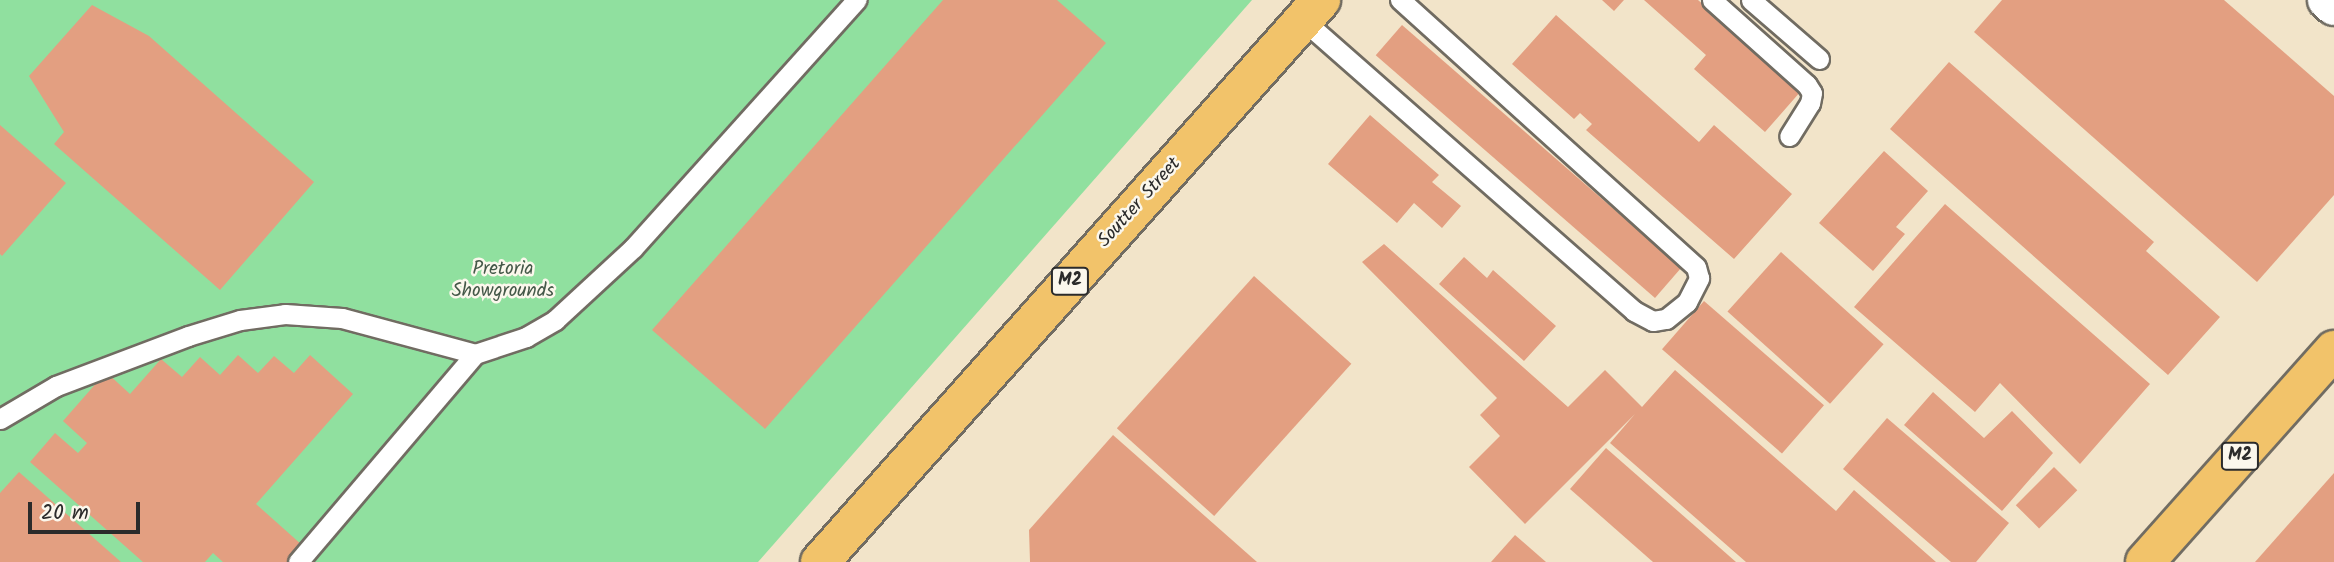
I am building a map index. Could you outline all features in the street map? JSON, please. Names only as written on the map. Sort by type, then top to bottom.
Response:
[{"type":"main road","name":"Soutter Street","points":[[830,559],[1312,10]]},
{"type":"main road","name":"M2","points":[[2145,562],[2334,350]]},
{"type":"street","points":[[2327,0],[2334,6]]},
{"type":"lane","points":[[298,562],[475,354],[526,337],[555,320],[594,285],[709,167],[856,0]]},
{"type":"lane","points":[[1312,10],[1634,311],[1653,321],[1666,319],[1687,302],[1699,278],[1696,267],[1400,0]]},
{"type":"lane","points":[[1713,0],[1807,85],[1812,93],[1810,103],[1789,136]]},
{"type":"lane","points":[[1751,0],[1819,59]]},
{"type":"lane","points":[[0,419],[56,386],[188,336],[240,320],[285,314],[342,318],[475,354]]},
{"type":"green space","name":"Pretoria Showgrounds","points":[[0,0],[1252,0],[758,562],[0,562]]},
{"type":"building","points":[[943,0],[1057,0],[1106,43],[765,429],[652,330]]},
{"type":"building","points":[[1602,0],[1624,0],[1614,11]]},
{"type":"building","points":[[1644,0],[1698,0],[1801,91],[1765,132],[1694,69],[1706,55]]},
{"type":"building","points":[[2002,0],[2224,0],[2334,96],[2334,195],[2257,282],[1974,32]]},
{"type":"building","points":[[92,5],[149,36],[314,182],[220,290],[54,144],[64,132],[29,76]]},
{"type":"building","points":[[1556,15],[1699,142],[1714,125],[1792,194],[1734,259],[1586,130],[1592,124],[1580,113],[1574,119],[1512,64]]},
{"type":"building","points":[[1402,25],[1681,268],[1655,298],[1376,55]]},
{"type":"building","points":[[1949,62],[2154,242],[2146,251],[2220,317],[2168,375],[1890,129]]},
{"type":"building","points":[[1370,115],[1439,175],[1432,182],[1461,206],[1442,228],[1414,203],[1397,223],[1328,164]]},
{"type":"building","points":[[0,125],[66,183],[2,256],[0,254]]},
{"type":"building","points":[[1884,151],[1928,191],[1896,227],[1905,234],[1873,271],[1819,223]]},
{"type":"building","points":[[1945,204],[2150,384],[2080,464],[2000,383],[1975,412],[1854,307]]},
{"type":"building","points":[[1384,244],[1568,407],[1605,370],[1642,407],[1675,370],[1836,511],[1854,490],[1936,562],[1746,562],[1610,443],[1635,414],[1525,524],[1469,467],[1500,436],[1480,415],[1497,398],[1362,262]]},
{"type":"building","points":[[1781,252],[1884,344],[1830,404],[1727,311]]},
{"type":"building","points":[[1464,257],[1487,278],[1493,270],[1556,326],[1524,361],[1439,284]]},
{"type":"building","points":[[1254,276],[1351,364],[1214,516],[1117,428]]},
{"type":"building","points":[[1704,301],[1824,405],[1782,454],[1662,349]]},
{"type":"building","points":[[238,355],[258,373],[274,356],[294,373],[310,355],[353,394],[256,504],[302,545],[287,562],[223,562],[213,553],[205,562],[143,562],[30,462],[55,433],[78,453],[87,443],[63,421],[106,372],[130,394],[161,359],[182,377],[200,357],[220,375]]},
{"type":"building","points":[[1933,392],[1984,438],[2012,411],[2053,453],[2002,511],[1904,425]]},
{"type":"building","points":[[1887,418],[2009,523],[1976,562],[1951,562],[1843,469]]},
{"type":"building","points":[[1113,435],[1257,562],[1030,562],[1029,530]]},
{"type":"building","points":[[1606,448],[1736,562],[1653,562],[1570,489]]},
{"type":"building","points":[[2054,467],[2077,490],[2039,529],[2016,505]]},
{"type":"building","points":[[19,472],[121,562],[0,562],[0,493]]},
{"type":"building","points":[[2334,473],[2334,562],[2255,562]]},
{"type":"building","points":[[1515,535],[1546,562],[1491,562]]}]
